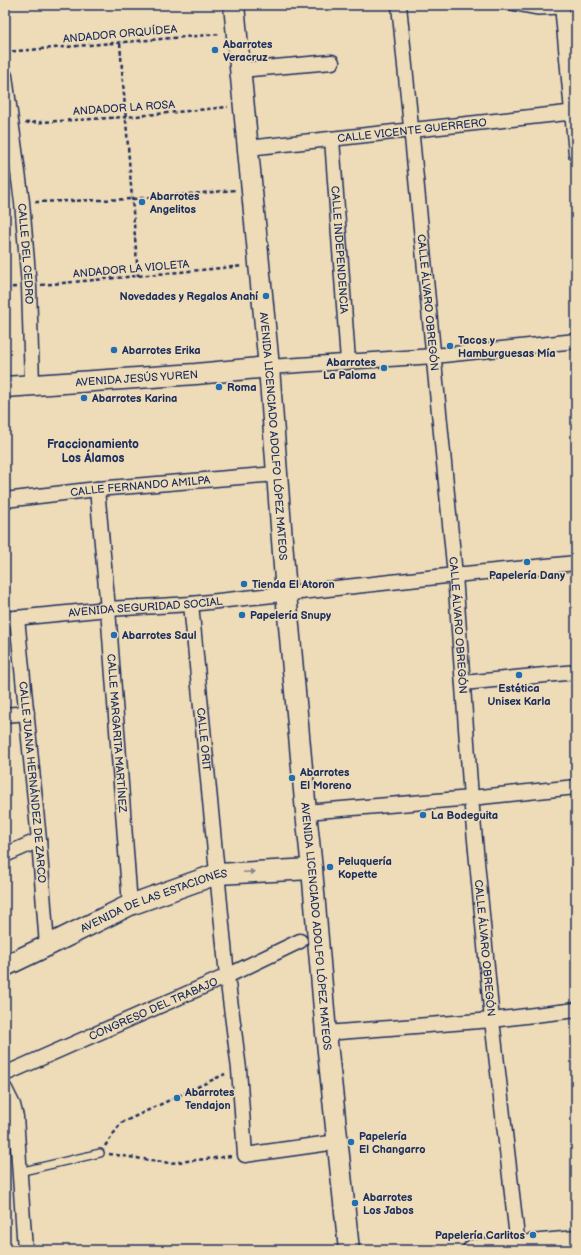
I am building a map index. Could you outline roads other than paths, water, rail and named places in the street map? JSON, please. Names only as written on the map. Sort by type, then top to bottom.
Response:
[{"type":"street","name":"AVENIDA LICENCIADO ADOLFO LÓPEZ MATEOS","points":[[234,5],[269,367],[286,593],[326,1033],[349,1250]]},
{"type":"street","name":"CALLE ÁLVARO OBREGÓN","points":[[399,5],[455,575],[471,798],[492,1020],[518,1246]]},
{"type":"street","points":[[563,8],[574,112],[576,154]]},
{"type":"street","points":[[240,70],[332,62]]},
{"type":"street","name":"CALLE DEL CEDRO","points":[[5,76],[10,124],[22,202],[29,286],[32,384]]},
{"type":"street","name":"CALLE VICENTE GUERRERO","points":[[248,148],[574,112]]},
{"type":"street","name":"CALLE INDEPENDENCIA","points":[[332,138],[348,361]]},
{"type":"street","points":[[269,367],[434,356],[576,341]]},
{"type":"street","name":"AVENIDA JESÚS YUREN","points":[[5,387],[196,374],[269,367]]},
{"type":"street","name":"CALLE FERNANDO AMILPA","points":[[5,500],[97,489],[276,474]]},
{"type":"street","name":"CALLE MARGARITA MARTÍNEZ","points":[[97,489],[108,609],[130,905]]},
{"type":"street","name":"AVENIDA SEGURIDAD SOCIAL","points":[[11,618],[108,609],[191,604],[576,563]]},
{"type":"street","name":"CALLE ORIT","points":[[191,604],[227,976],[238,1068],[245,1155],[337,1142]]},
{"type":"street","name":"CALLE JUANA HERNÁNDEZ DE ZARCO","points":[[11,618],[27,713],[48,946]]},
{"type":"street","points":[[463,683],[576,672]]},
{"type":"street","points":[[5,715],[27,713]]},
{"type":"street","points":[[306,812],[471,798],[576,787]]},
{"type":"street","points":[[5,855],[39,840]]},
{"type":"street","name":"AVENIDA DE LAS ESTACIONES","points":[[5,966],[130,905],[217,874],[312,868]]},
{"type":"street","name":"CONGRESO DEL TRABAJO","points":[[5,1074],[227,976],[300,941]]},
{"type":"street","points":[[326,1033],[492,1020],[576,1010]]},
{"type":"street","points":[[5,1089],[13,1105],[16,1117],[25,1250]]},
{"type":"street","points":[[473,1250],[576,1241]]},
{"type":"lane","points":[[506,5],[538,11],[563,8]]},
{"type":"lane","points":[[19,1172],[100,1153]]},
{"type":"place","name":"Abarrotes Veracruz","points":[[215,50]]},
{"type":"place","name":"Abarrotes Angelitos","points":[[142,202]]},
{"type":"place","name":"Novedades y Regalos Anahí","points":[[266,296]]},
{"type":"place","name":"Tacos y Hamburguesas Mía","points":[[450,346]]},
{"type":"place","name":"Abarrotes Erika","points":[[114,350]]},
{"type":"place","name":"Abarrotes La Paloma","points":[[384,368]]},
{"type":"place","name":"Roma","points":[[219,387]]},
{"type":"place","name":"Abarrotes Karina","points":[[84,398]]},
{"type":"place","name":"Papelería Dany","points":[[527,562]]},
{"type":"place","name":"Tienda El Atoron","points":[[244,584]]},
{"type":"place","name":"Papelería Snupy","points":[[242,615]]},
{"type":"place","name":"Abarrotes Saul","points":[[114,635]]},
{"type":"place","name":"Estética Unisex Karla","points":[[519,675]]},
{"type":"place","name":"Abarrotes El Moreno","points":[[292,778]]},
{"type":"place","name":"La Bodeguita","points":[[423,815]]},
{"type":"place","name":"Peluquería Kopette","points":[[330,867]]},
{"type":"place","name":"Abarrotes Tendajon","points":[[177,1098]]},
{"type":"place","name":"Papelería El Changarro","points":[[351,1142]]},
{"type":"place","name":"Abarrotes Los Jabos","points":[[355,1203]]},
{"type":"place","name":"Papelería Carlitos","points":[[533,1235]]},
{"type":"district","name":"Fraccionamiento Los Álamos","points":[[93,451]]}]
